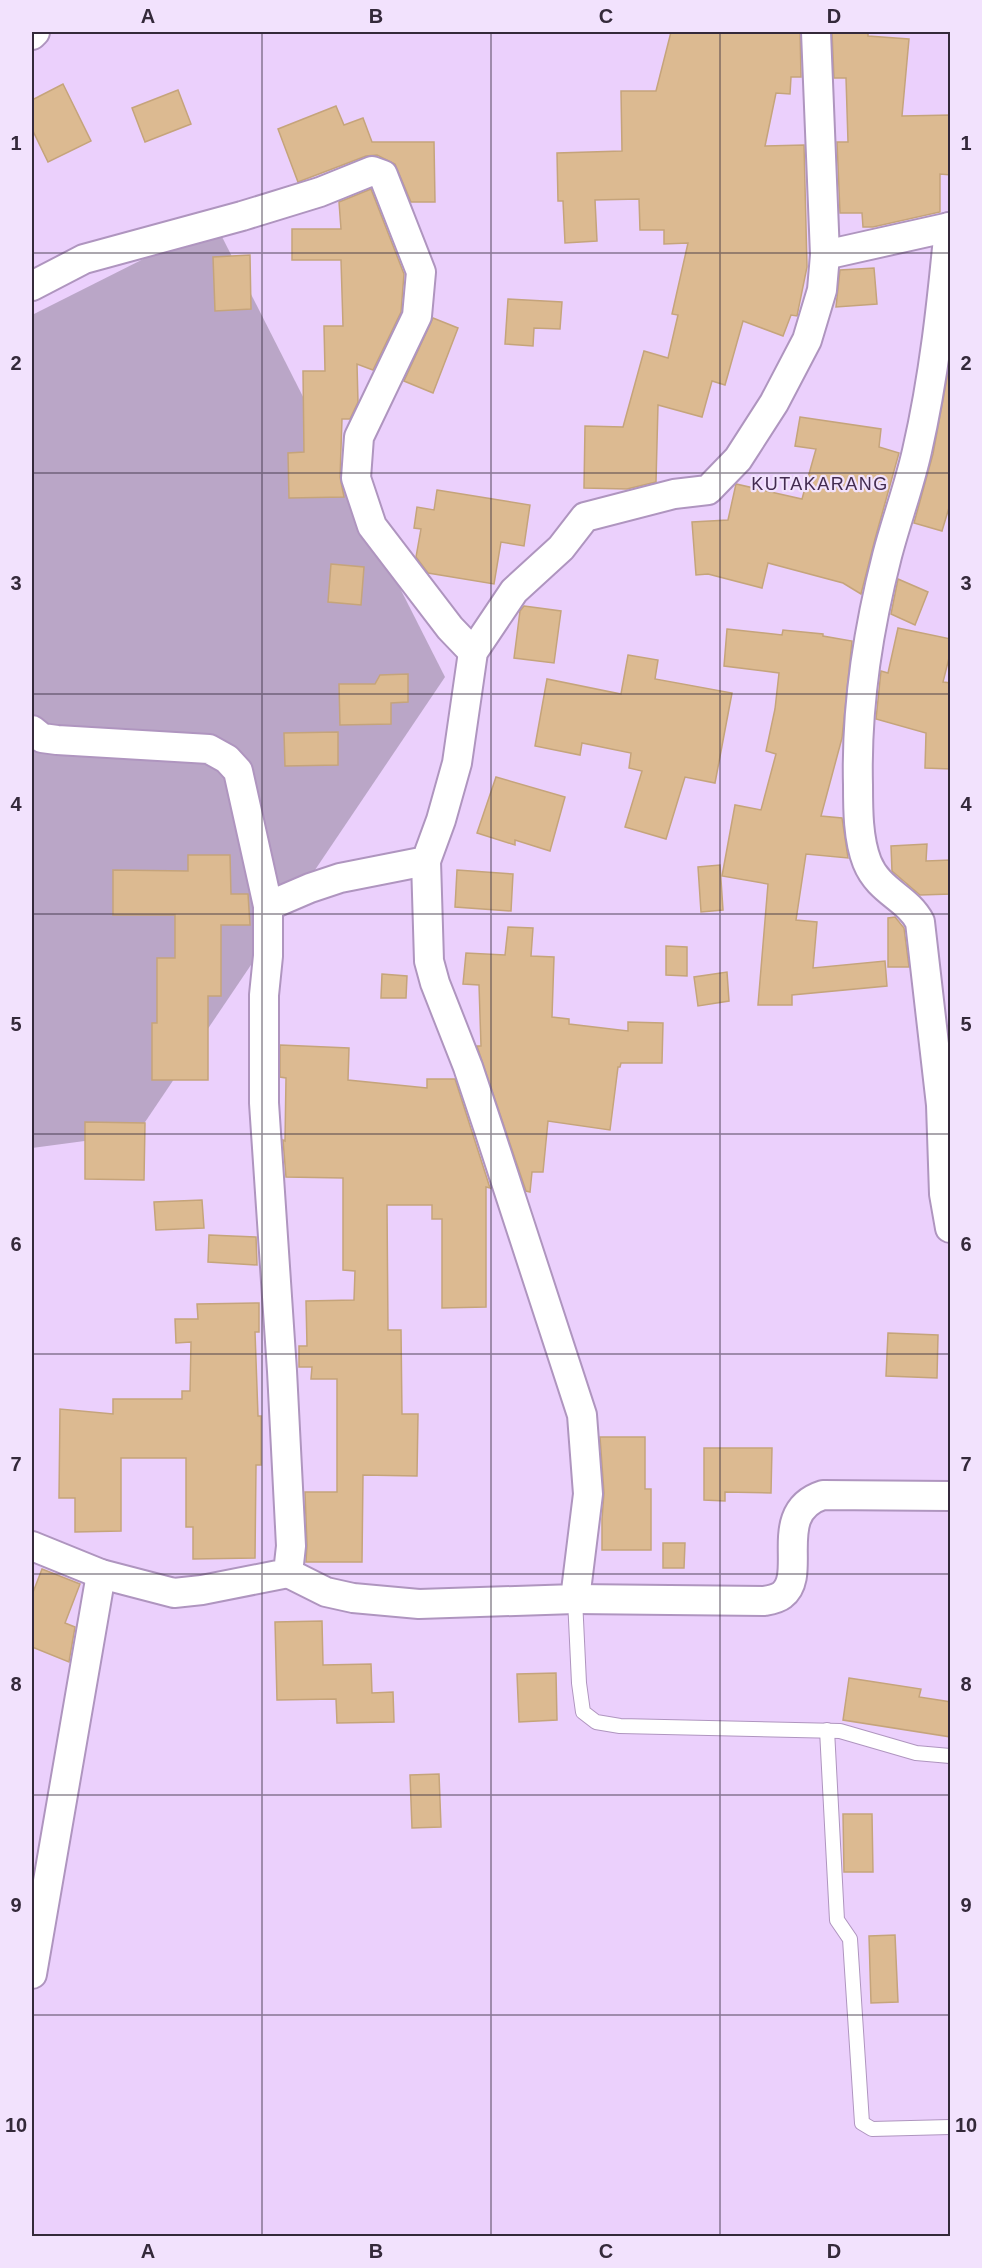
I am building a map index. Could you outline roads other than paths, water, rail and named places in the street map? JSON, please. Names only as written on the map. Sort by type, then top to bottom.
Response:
[{"type":"street","points":[[32,35],[35,32]]},
{"type":"street","points":[[575,1599],[588,1494],[582,1415],[486,1120],[435,983],[429,961],[426,861],[441,820],[457,763],[473,652],[514,591],[561,548],[585,517],[674,494],[708,490],[738,459],[774,403],[807,340],[822,290],[825,255],[816,32]]},
{"type":"street","points":[[32,286],[84,259],[309,196],[372,171],[383,175],[421,272],[420,295],[417,316],[359,437],[356,478],[372,526],[450,628],[473,652]]},
{"type":"street","points":[[825,255],[950,227],[938,338],[919,441],[887,558],[868,646],[857,763],[858,804],[867,863],[882,886],[915,913],[920,922],[941,1105],[944,1194],[951,1228]]},
{"type":"street","points":[[32,730],[42,738],[57,740],[209,749],[227,759],[238,771],[268,906],[268,956],[264,994],[264,1103],[291,1546],[288,1573]]},
{"type":"street","points":[[268,906],[340,878],[426,861]]},
{"type":"street","points":[[32,1546],[101,1574],[174,1593],[202,1590],[288,1573],[326,1592],[353,1598],[419,1604],[575,1599],[764,1601],[784,1594],[790,1582],[797,1514],[813,1498],[823,1495],[951,1496]]},
{"type":"street","points":[[32,1974],[101,1574]]},
{"type":"lane","points":[[575,1599],[579,1683],[583,1712],[596,1722],[659,1728],[840,1731],[916,1752],[951,1756]]},
{"type":"lane","points":[[827,1730],[837,1920],[850,1939],[862,2123],[872,2129],[951,2127]]},
{"type":"district","name":"KUTAKARANG","points":[[820,484]]}]
